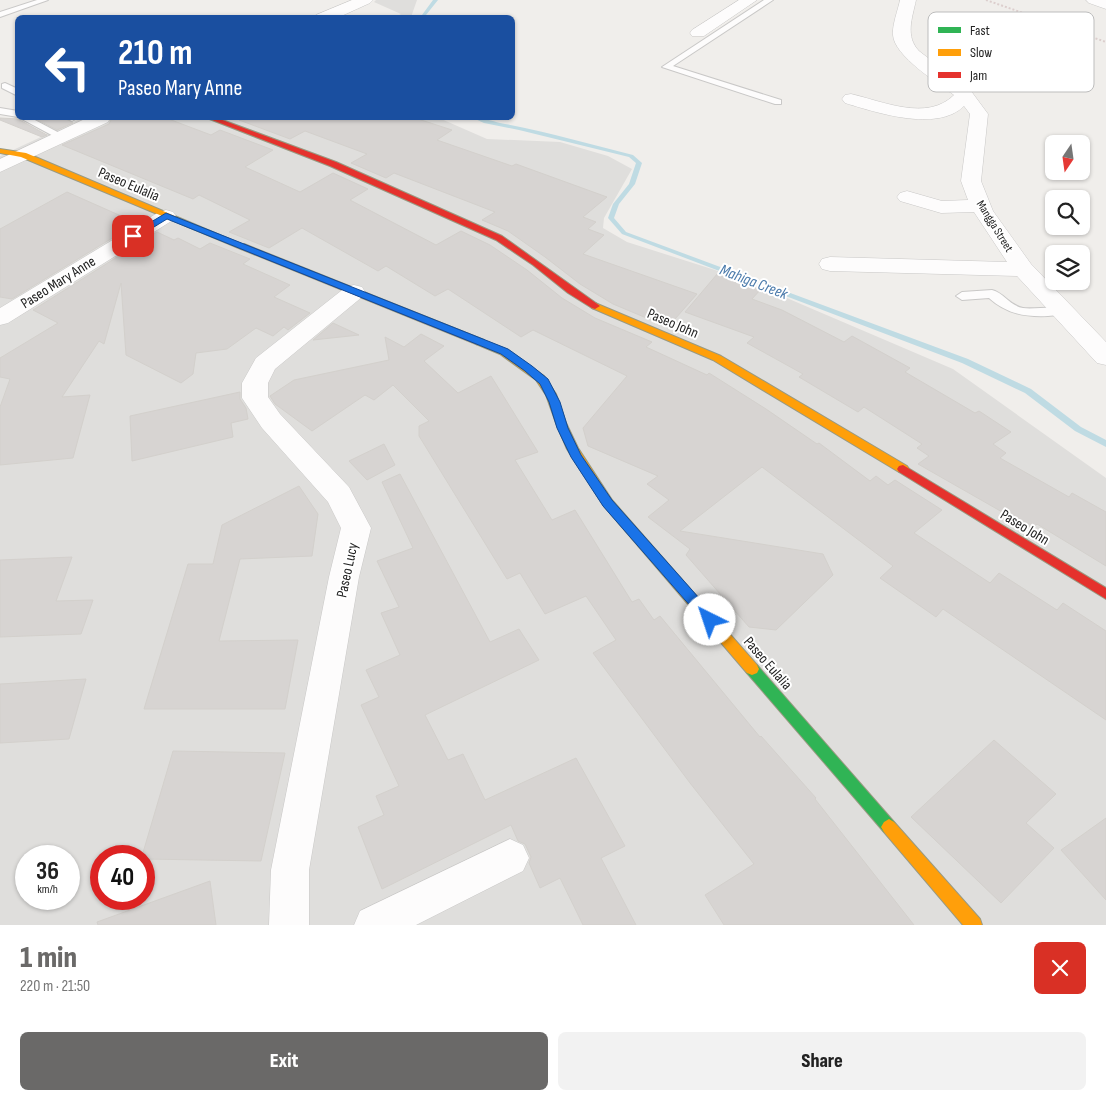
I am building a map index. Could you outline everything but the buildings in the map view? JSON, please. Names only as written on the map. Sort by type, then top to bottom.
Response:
[{"type":"street","points":[[698,34],[749,0]]},
{"type":"street","name":"Mangga Street","points":[[908,0],[900,35],[905,46],[928,67]]},
{"type":"street","points":[[1094,0],[1106,4]]},
{"type":"street","points":[[328,15],[358,1]]},
{"type":"street","name":"Mangga Street","points":[[961,92],[979,114],[971,181],[980,206],[1023,269],[1106,357]]},
{"type":"street","points":[[851,99],[884,110],[929,113],[944,112],[965,95]]},
{"type":"street","points":[[0,166],[25,149],[62,137],[97,120]]},
{"type":"street","name":"Paseo John","points":[[216,120],[333,164],[499,238],[536,263],[571,291],[604,310],[718,358],[1106,594]]},
{"type":"street","name":"Paseo Eulalia","points":[[0,150],[25,149],[166,216],[504,352],[529,368],[544,382],[555,402],[562,428],[577,457],[608,503],[974,925]]},
{"type":"street","points":[[907,197],[941,207],[980,206]]},
{"type":"street","name":"Paseo Mary Anne","points":[[0,318],[166,216]]},
{"type":"street","points":[[830,264],[1023,269]]},
{"type":"street","name":"Paseo Lucy","points":[[289,925],[290,870],[343,586],[356,528],[339,495],[270,421],[254,398],[255,383],[265,364],[354,292]]},
{"type":"street","points":[[374,925],[510,858]]},
{"type":"lane","points":[[0,15],[44,0]]},
{"type":"lane","points":[[769,0],[666,67],[778,102]]},
{"type":"lane","points":[[0,97],[12,90]]},
{"type":"lane","points":[[0,111],[15,114]]},
{"type":"lane","points":[[29,120],[62,137]]},
{"type":"lane","points":[[962,296],[992,294],[1005,307],[1026,313],[1061,311]]},
{"type":"path","points":[[986,0],[1020,12]]},
{"type":"path","points":[[1094,38],[1106,42]]},
{"type":"shaded area","points":[[376,0],[417,0],[412,15],[400,15],[401,14],[374,2]]},
{"type":"shaded area","points":[[78,120],[444,120],[487,139],[560,142],[608,156],[632,169],[604,218],[603,228],[627,242],[715,270],[768,290],[953,369],[1106,478],[1106,925],[0,925],[0,156]]},
{"type":"waterway","name":"Mahiga Creek","points":[[424,15],[436,0]]},
{"type":"waterway","name":"Mahiga Creek","points":[[481,120],[631,156],[639,163],[632,184],[616,204],[611,218],[624,233],[965,361],[1028,391],[1078,429],[1106,444]]},
{"type":"traffic: fast","points":[[752,669],[889,827]]},
{"type":"traffic: slow","points":[[0,151],[23,155],[244,247]]},
{"type":"traffic: slow","points":[[595,306],[717,358],[903,469]]},
{"type":"traffic: slow","points":[[480,342],[504,352],[540,378],[551,394],[573,449],[608,503],[752,669]]},
{"type":"traffic: slow","points":[[889,827],[974,925]]},
{"type":"traffic: jam","points":[[216,120],[333,164],[499,238],[536,263],[571,291],[595,306]]},
{"type":"traffic: jam","points":[[244,247],[480,342]]},
{"type":"traffic: jam","points":[[903,469],[1106,594]]},
{"type":"route","points":[[133,236],[166,216],[504,352],[529,368],[544,382],[555,402],[562,428],[577,457],[608,503],[710,620]]}]
